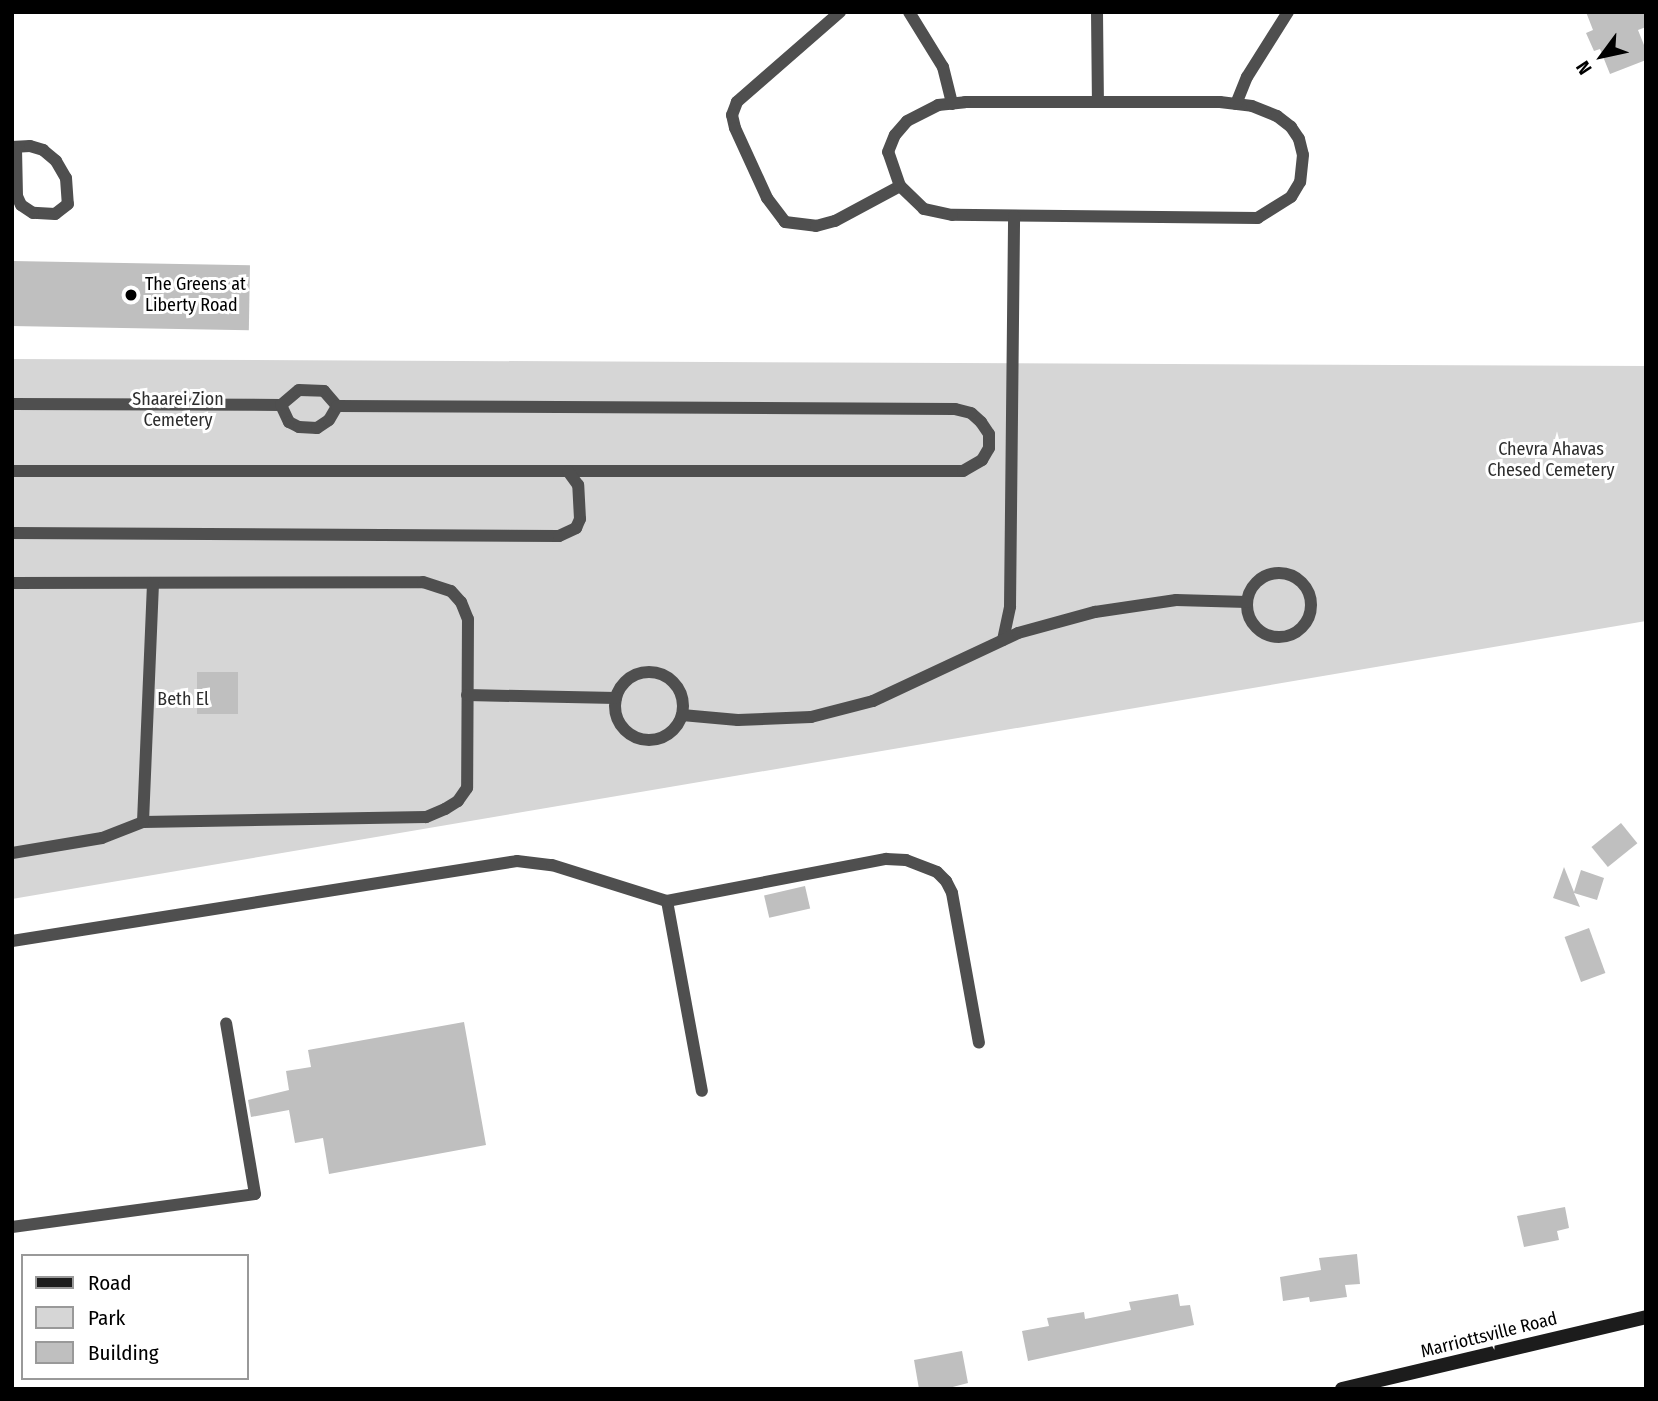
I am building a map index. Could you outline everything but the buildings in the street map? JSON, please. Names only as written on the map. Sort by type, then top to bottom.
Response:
[{"type":"main road","name":"Marriottsville Road","points":[[1342,1389],[1646,1317]]},
{"type":"lane","points":[[840,12],[737,102],[732,115],[735,128],[767,198],[785,222],[816,226],[835,221],[900,186]]},
{"type":"lane","points":[[909,12],[943,67],[952,104]]},
{"type":"lane","points":[[1097,12],[1098,102]]},
{"type":"lane","points":[[1236,104],[1247,77],[1287,12]]},
{"type":"lane","points":[[1098,102],[1252,106],[1277,116],[1291,127],[1299,139],[1303,155],[1300,182],[1291,197],[1274,210],[1258,218],[1248,219],[952,215],[924,209],[900,186],[893,174],[888,152],[895,135],[920,113],[952,104],[1098,102]]},
{"type":"lane","points":[[30,146],[43,150],[56,161],[66,178],[68,204],[55,214],[33,214],[21,205],[17,196],[14,147],[30,146]]},
{"type":"lane","points":[[1003,640],[1010,607],[1014,216]]},
{"type":"lane","points":[[12,404],[281,405],[299,390],[324,391],[337,406],[955,409],[971,413],[989,434],[989,443],[982,460],[963,471],[12,471]]},
{"type":"lane","points":[[281,405],[289,422],[299,427],[317,428],[329,420],[337,406]]},
{"type":"lane","points":[[989,443],[1012,443]]},
{"type":"lane","points":[[12,533],[559,536],[576,527],[580,519],[578,485],[568,471]]},
{"type":"lane","points":[[1285,573],[1304,584],[1311,601],[1311,612],[1298,631],[1286,637],[1275,637],[1255,627],[1249,618],[1247,602],[1253,585],[1261,577],[1285,573]]},
{"type":"lane","points":[[12,583],[424,583],[451,591],[461,602],[468,619],[467,788],[458,801],[426,817],[143,822],[103,838],[12,853]]},
{"type":"lane","points":[[143,822],[153,583]]},
{"type":"lane","points":[[682,715],[774,720],[811,717],[873,701],[1018,633],[1096,612],[1177,600],[1247,602]]},
{"type":"lane","points":[[654,672],[675,684],[681,694],[682,715],[668,734],[644,740],[624,729],[617,718],[616,698],[622,685],[631,677],[654,672]]},
{"type":"lane","points":[[467,695],[616,698]]},
{"type":"lane","points":[[12,941],[517,861],[552,865],[667,901],[886,859],[906,860],[923,865],[946,881],[952,893],[979,1043]]},
{"type":"lane","points":[[667,901],[702,1091]]},
{"type":"lane","points":[[12,1227],[255,1194],[226,1023]]},
{"type":"green space","points":[[12,359],[1646,366],[1646,621],[12,899]]},
{"type":"place","name":"The Greens at Liberty Road","points":[[131,295]]},
{"type":"park label","name":"Shaarei Zion Cemetery","points":[[178,410]]},
{"type":"park label","name":"Chevra Ahavas Chesed Cemetery","points":[[1551,460]]},
{"type":"park label","name":"Beth El","points":[[183,699]]}]
